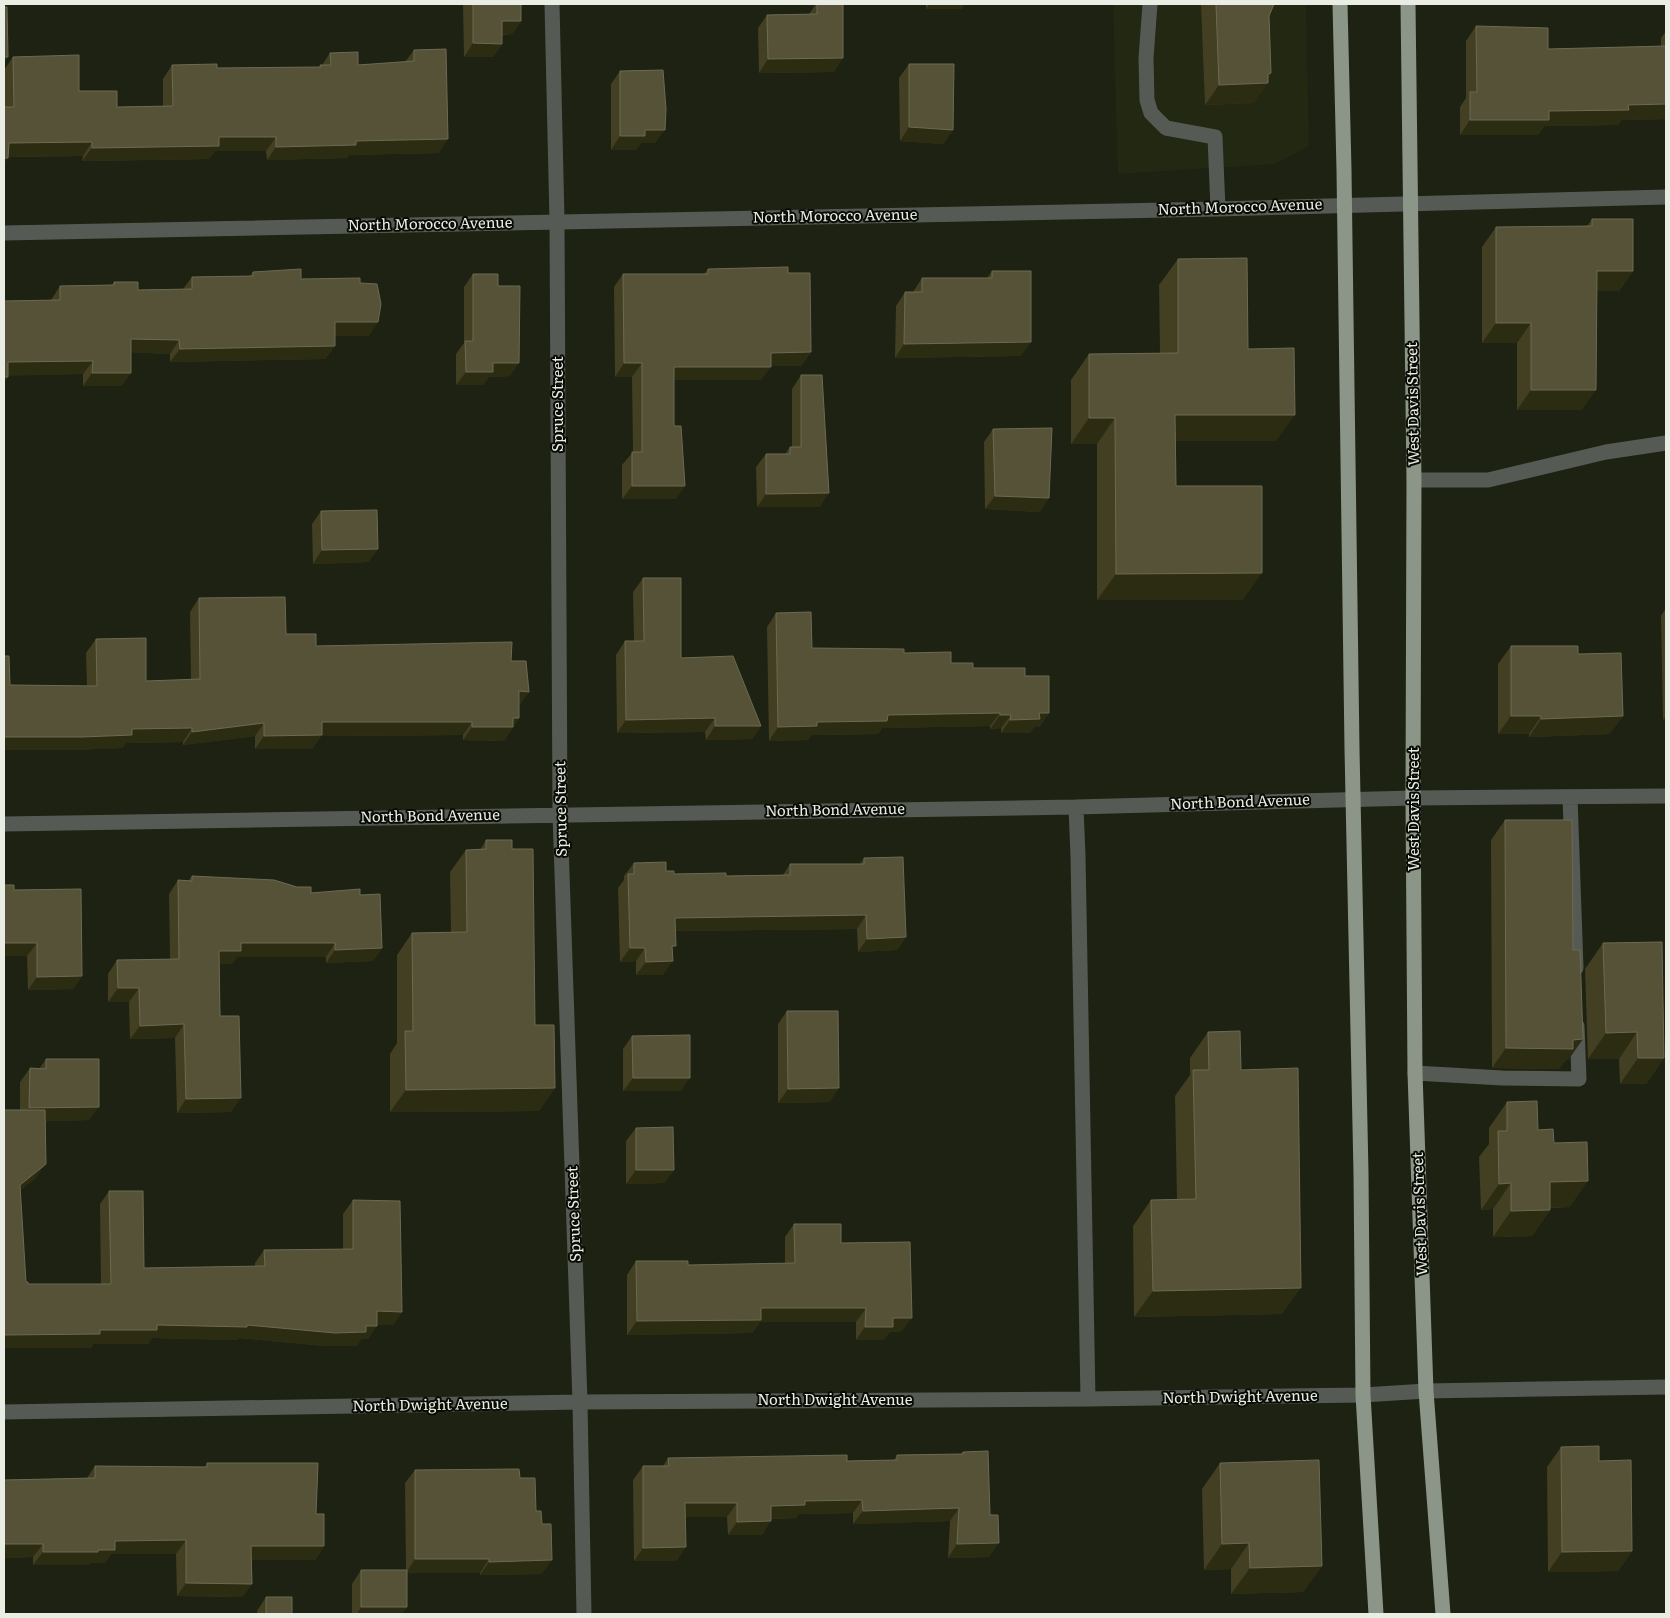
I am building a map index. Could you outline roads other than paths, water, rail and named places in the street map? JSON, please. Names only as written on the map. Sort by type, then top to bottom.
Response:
[{"type":"main road","points":[[1340,4],[1345,204],[1363,1395],[1376,1614]]},
{"type":"main road","name":"West Davis Street","points":[[1408,4],[1414,480],[1413,798],[1415,1073],[1426,1391],[1443,1614]]},
{"type":"street","name":"Spruce Street","points":[[552,4],[557,221],[560,814],[580,1402],[584,1614]]},
{"type":"street","points":[[1150,4],[1146,58],[1146,100],[1151,113],[1166,128],[1215,137],[1218,209]]},
{"type":"street","name":"North Morocco Avenue","points":[[4,233],[1218,209],[1345,204],[1666,197]]},
{"type":"street","points":[[1414,480],[1488,480],[1606,452],[1666,444]]},
{"type":"street","name":"North Bond Avenue","points":[[4,824],[1076,807],[1353,799],[1666,796]]},
{"type":"street","points":[[1570,797],[1576,981]]},
{"type":"street","points":[[1076,807],[1088,1399]]},
{"type":"street","points":[[1415,1073],[1502,1078],[1579,1079],[1577,1010]]},
{"type":"street","name":"North Dwight Avenue","points":[[4,1412],[580,1402],[1088,1399],[1363,1395],[1426,1391],[1666,1387]]}]
